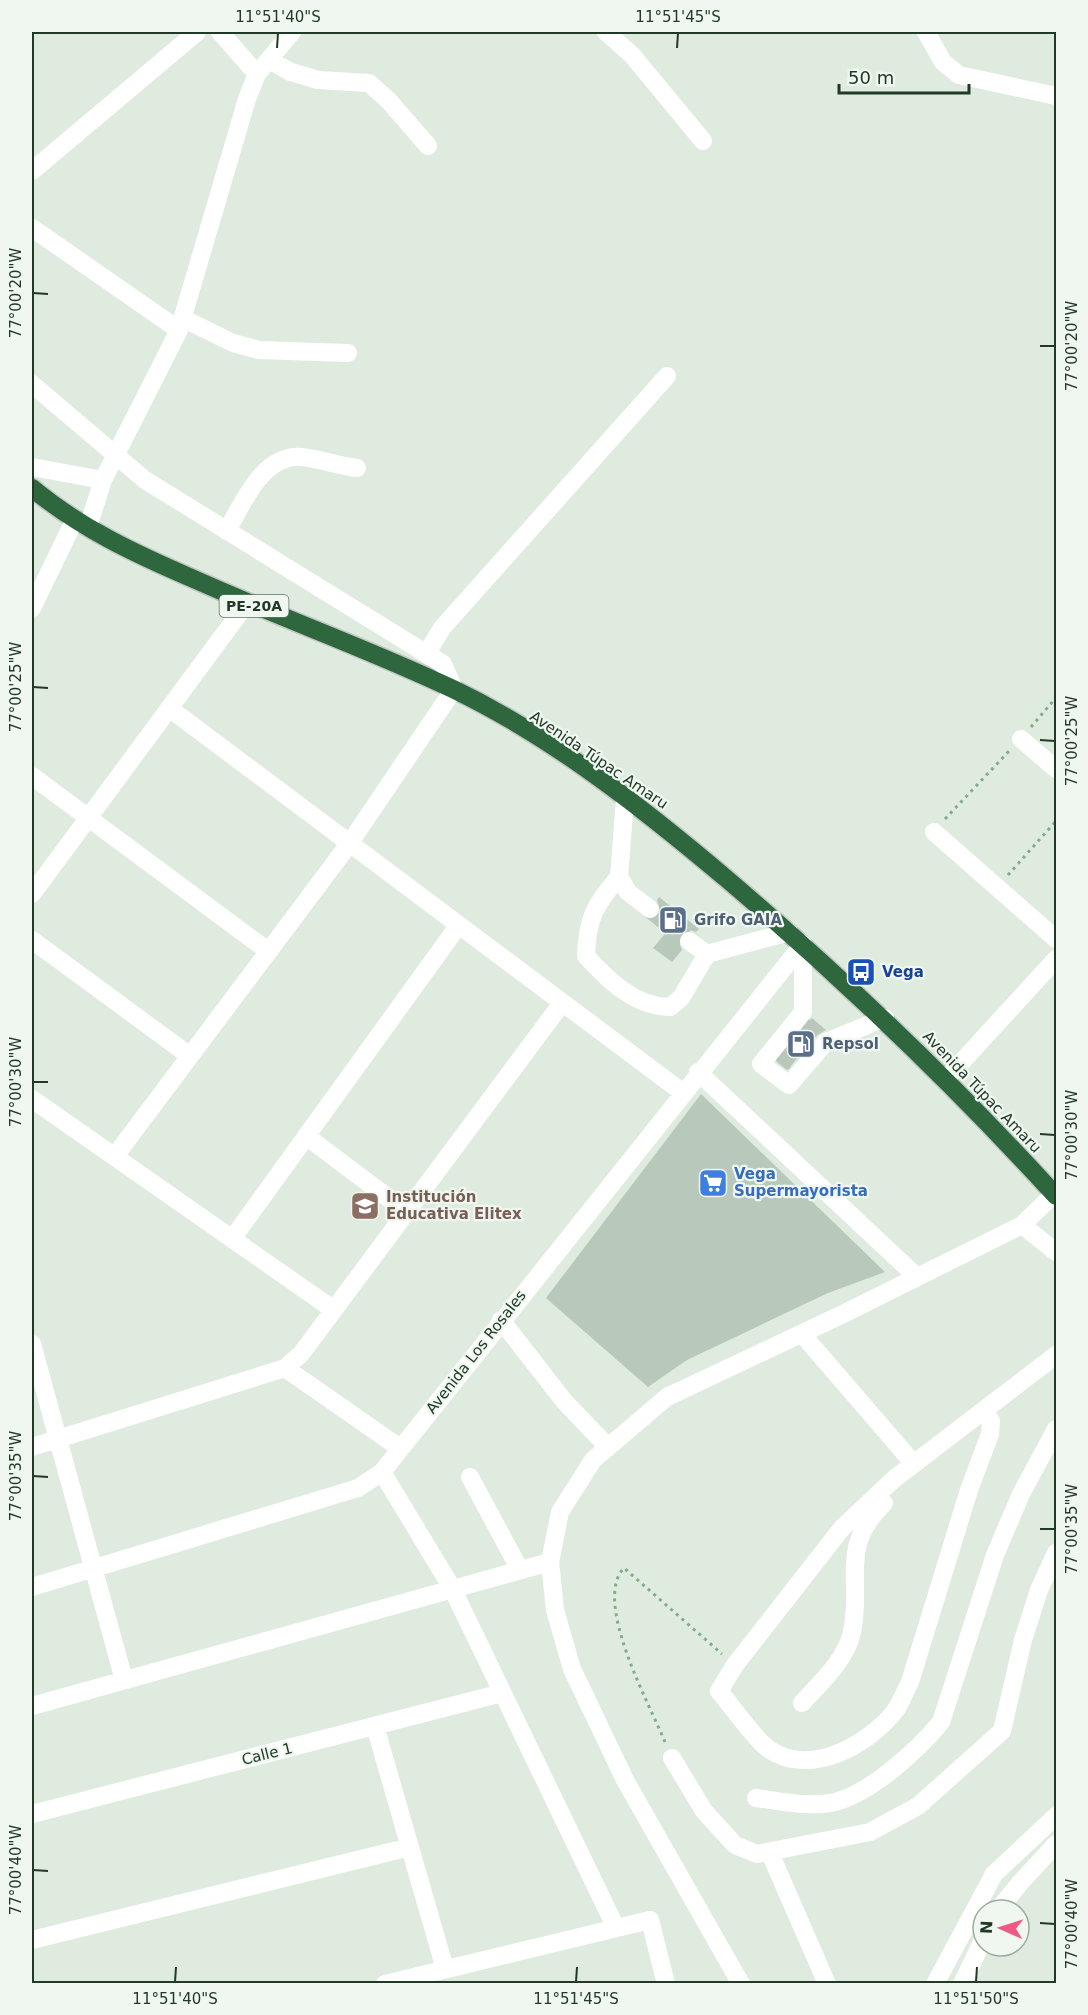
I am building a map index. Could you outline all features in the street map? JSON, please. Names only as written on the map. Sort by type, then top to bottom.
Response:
[{"type":"highway","name":"Avenida Túpac Amaru","points":[[32,488],[81,524],[120,546],[247,603],[454,690],[567,757],[662,825],[803,944],[885,1018],[1056,1195]]},
{"type":"street","points":[[32,171],[197,32]]},
{"type":"street","points":[[220,32],[263,67],[318,80],[369,83],[389,101],[428,146]]},
{"type":"street","points":[[32,608],[116,458],[180,324],[247,99],[263,67],[292,32]]},
{"type":"street","points":[[606,32],[632,55],[703,141]]},
{"type":"street","points":[[926,32],[943,62],[959,75],[1056,96]]},
{"type":"street","points":[[32,228],[180,324],[259,350],[348,353]]},
{"type":"street","points":[[427,653],[442,628],[667,376]]},
{"type":"street","points":[[32,384],[116,458],[152,485],[309,584],[427,653],[442,664],[454,690],[349,844],[115,1156]]},
{"type":"street","points":[[228,531],[262,474],[283,458],[303,457],[357,468]]},
{"type":"street","points":[[32,467],[103,480]]},
{"type":"street","points":[[32,894],[247,603]]},
{"type":"street","points":[[169,708],[682,1092]]},
{"type":"street","points":[[1021,739],[1056,769]]},
{"type":"street","points":[[32,776],[268,951]]},
{"type":"street","points":[[625,799],[619,877],[628,892],[650,909]]},
{"type":"street","points":[[934,832],[1056,939]]},
{"type":"street","points":[[619,877],[598,901],[586,932],[586,956],[608,980],[642,1002],[670,1007],[681,998],[707,954],[789,932]]},
{"type":"street","points":[[232,1239],[458,926]]},
{"type":"street","points":[[32,940],[190,1056]]},
{"type":"street","points":[[689,941],[707,954]]},
{"type":"street","points":[[803,944],[803,1012],[788,1037],[761,1064],[789,1085],[818,1046],[885,1018]]},
{"type":"street","name":"Avenida Los Rosales","points":[[32,1587],[358,1488],[382,1472],[682,1092],[803,944]]},
{"type":"street","points":[[946,1079],[1056,959]]},
{"type":"street","points":[[32,1447],[285,1368],[301,1354],[562,1003]]},
{"type":"street","points":[[698,1072],[916,1276]]},
{"type":"street","points":[[32,1099],[334,1310]]},
{"type":"street","points":[[306,1136],[406,1212]]},
{"type":"street","points":[[741,1983],[625,1780],[572,1669],[555,1610],[550,1562],[560,1512],[593,1460],[667,1398],[1022,1225],[1056,1195]]},
{"type":"street","points":[[1022,1225],[1056,1252]]},
{"type":"street","points":[[501,1320],[564,1401],[608,1447]]},
{"type":"street","points":[[802,1334],[910,1467],[906,1482],[870,1517],[857,1540],[852,1633],[836,1666],[802,1703]]},
{"type":"street","points":[[32,1344],[124,1680]]},
{"type":"street","points":[[985,1412],[991,1421],[990,1434],[969,1490],[910,1682],[896,1710],[851,1747],[815,1760],[792,1761],[768,1749],[719,1691],[735,1665],[842,1528],[910,1467],[985,1412],[1056,1355]]},
{"type":"street","points":[[285,1368],[400,1448]]},
{"type":"street","points":[[756,1798],[810,1803],[835,1802],[863,1789],[891,1769],[926,1740],[941,1722],[995,1555],[1021,1494],[1056,1429]]},
{"type":"street","points":[[382,1472],[452,1588],[616,1928]]},
{"type":"street","points":[[470,1477],[520,1570]]},
{"type":"street","points":[[672,1758],[704,1811],[735,1845],[757,1854],[870,1832],[918,1806],[1002,1731],[1026,1630],[1039,1590],[1056,1553]]},
{"type":"street","points":[[32,1706],[550,1562]]},
{"type":"street","name":"Calle 1","points":[[32,1814],[502,1693]]},
{"type":"street","points":[[375,1726],[445,1969]]},
{"type":"street","points":[[935,1983],[994,1874],[1056,1816]]},
{"type":"street","points":[[32,1940],[410,1847]]},
{"type":"street","points":[[771,1853],[827,1983]]},
{"type":"street","points":[[1010,1898],[1053,1854]]},
{"type":"street","points":[[385,1983],[650,1920],[666,1983]]},
{"type":"street","points":[[962,1983],[974,1958]]},
{"type":"path","points":[[934,832],[1021,739],[1054,700]]},
{"type":"path","points":[[997,887],[1056,821]]},
{"type":"path","points":[[672,1758],[614,1614],[618,1574],[624,1568],[735,1665]]},
{"type":"building","points":[[659,897],[699,929],[696,932],[690,930],[680,934],[678,940],[682,950],[672,962],[653,948],[669,929],[656,918],[661,911],[657,900]]},
{"type":"building","points":[[812,1018],[826,1030],[817,1035],[787,1070],[777,1062]]},
{"type":"building","name":"Vega Supermayorista","points":[[701,1094],[885,1272],[828,1293],[687,1360],[648,1387],[546,1298]]},
{"type":"tunnel","points":[[650,909],[689,941]]},
{"type":"tunnel","points":[[802,1025],[820,1038]]},
{"type":"tunnel","points":[[791,1038],[810,1050]]},
{"type":"tunnel","points":[[779,1052],[798,1065]]},
{"type":"place","name":"Grifo GAIA","points":[[673,920]]},
{"type":"place","name":"Vega","points":[[861,972]]},
{"type":"place","name":"Repsol","points":[[801,1044]]},
{"type":"place","name":"Vega Supermayorista","points":[[713,1183]]},
{"type":"place","name":"Institución Educativa Elitex","points":[[365,1206]]}]
